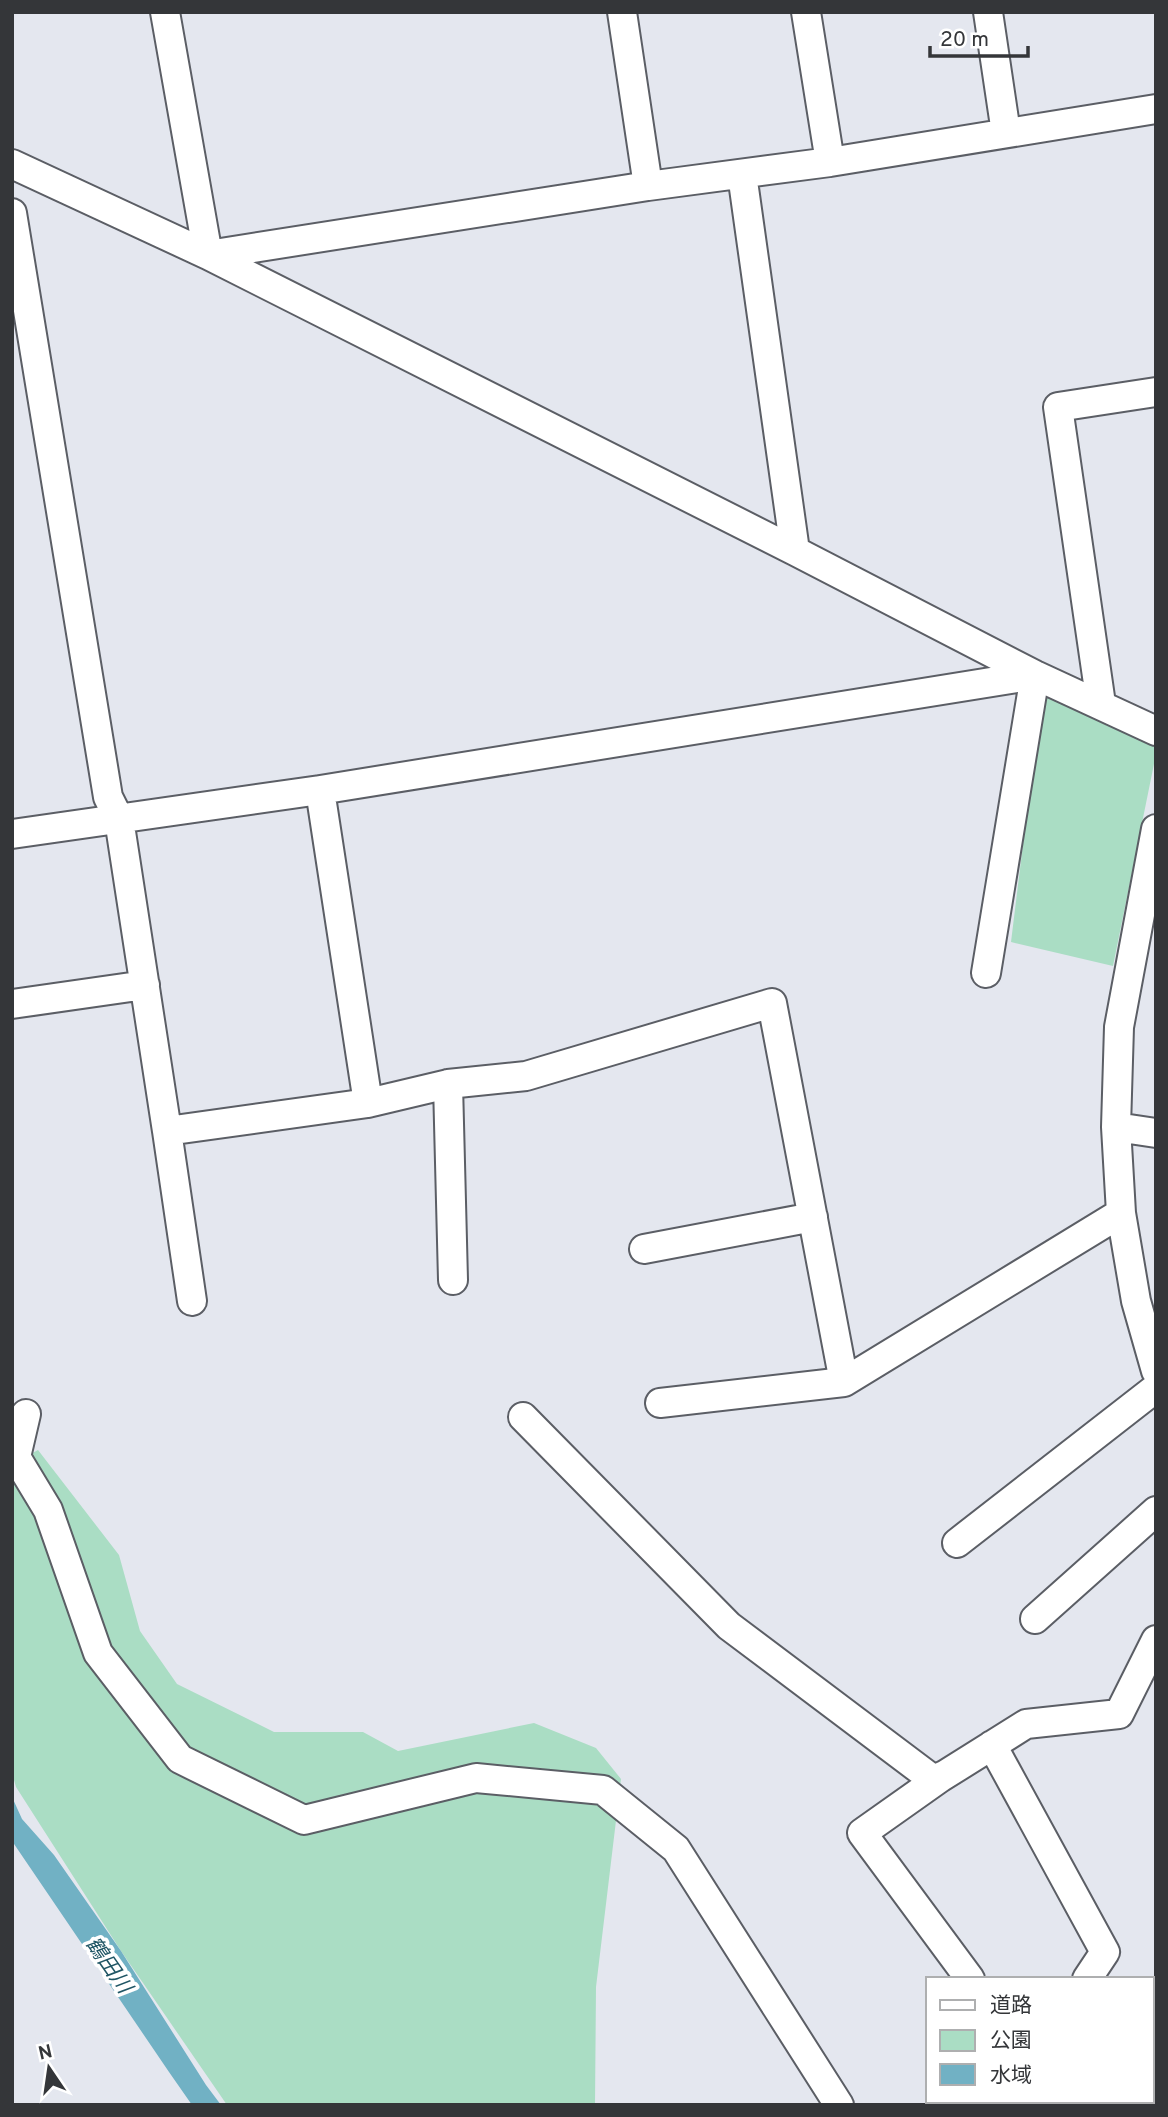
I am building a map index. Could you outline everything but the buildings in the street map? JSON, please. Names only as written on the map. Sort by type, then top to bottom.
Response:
[{"type":"street","points":[[165,12],[208,255]]},
{"type":"street","points":[[621,12],[648,186]]},
{"type":"street","points":[[806,12],[830,162]]},
{"type":"street","points":[[988,12],[1006,133]]},
{"type":"street","points":[[208,255],[648,186],[830,162],[1156,109]]},
{"type":"street","points":[[12,164],[208,255],[1035,675],[1156,731]]},
{"type":"street","points":[[742,174],[795,551]]},
{"type":"street","points":[[12,213],[108,797],[119,819],[192,1301]]},
{"type":"street","points":[[1101,704],[1058,407],[1156,392]]},
{"type":"street","points":[[12,834],[320,790],[1035,675]]},
{"type":"street","points":[[986,973],[1035,675]]},
{"type":"street","points":[[320,790],[368,1103]]},
{"type":"street","points":[[1156,829],[1119,1027],[1116,1127],[1121,1213],[1136,1301],[1156,1371]]},
{"type":"street","points":[[12,1004],[145,985]]},
{"type":"street","points":[[167,1131],[368,1103],[448,1084],[526,1076],[772,1003],[844,1382]]},
{"type":"street","points":[[448,1084],[453,1280]]},
{"type":"street","points":[[1116,1127],[1156,1133]]},
{"type":"street","points":[[660,1404],[844,1382],[1121,1213]]},
{"type":"street","points":[[644,1249],[813,1216]]},
{"type":"street","points":[[957,1543],[1156,1388]]},
{"type":"street","points":[[26,1414],[16,1457],[48,1510],[99,1653],[180,1759],[304,1820],[476,1778],[603,1790],[676,1849],[839,2105]]},
{"type":"street","points":[[523,1417],[729,1626],[934,1781],[1026,1724],[1118,1714],[1156,1640]]},
{"type":"street","points":[[1035,1619],[1156,1511]]},
{"type":"street","points":[[992,1745],[1105,1952],[1088,1977]]},
{"type":"street","points":[[944,1775],[862,1833],[969,1977]]},
{"type":"green space","points":[[1042,690],[1156,744],[1113,966],[1011,942]]},
{"type":"green space","points":[[38,1450],[119,1555],[140,1631],[177,1684],[274,1732],[363,1732],[398,1751],[534,1723],[596,1748],[621,1779],[596,1987],[595,2105],[227,2105],[121,1951],[16,1787],[12,1773],[12,1464]]},
{"type":"water","name":"鶴田川","points":[[12,1797],[22,1819],[54,1855],[121,1951],[221,2105],[192,2105],[12,1841]]}]
